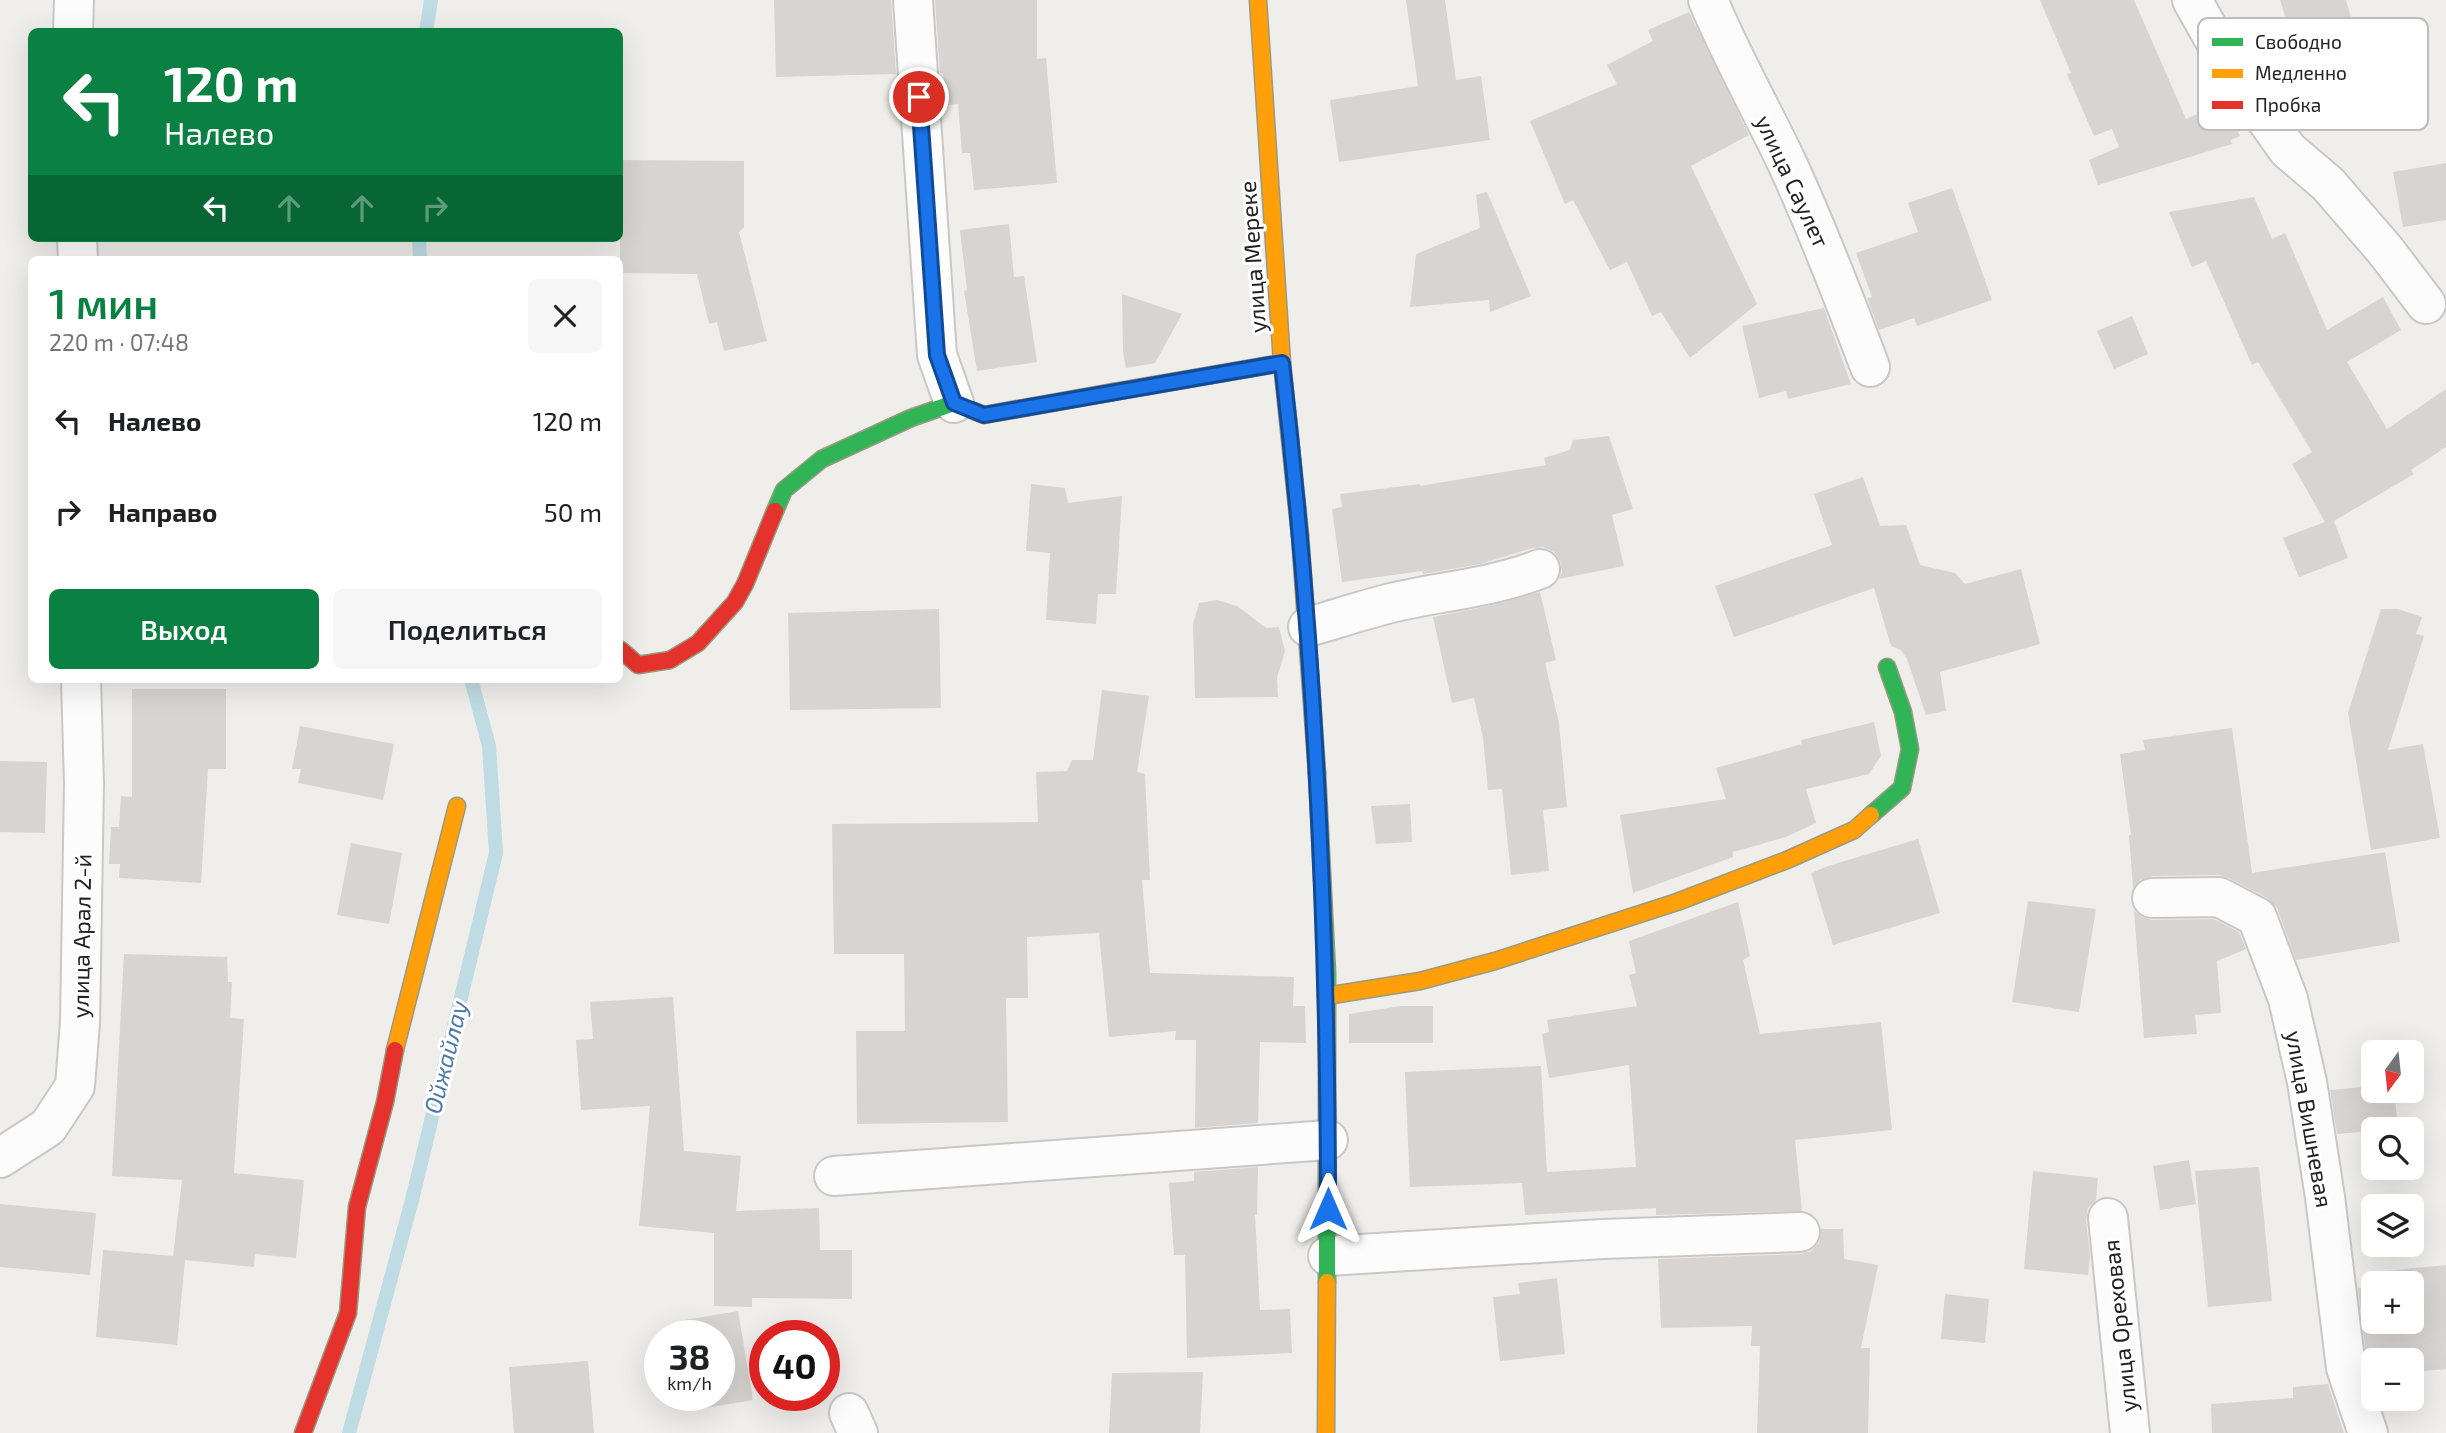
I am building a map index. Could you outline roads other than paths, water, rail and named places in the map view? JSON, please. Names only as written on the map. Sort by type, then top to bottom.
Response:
[{"type":"street","points":[[73,28],[74,0]]},
{"type":"street","points":[[913,0],[937,355],[954,403]]},
{"type":"street","name":"улица Мереке","points":[[1258,0],[1282,363],[1294,464],[1316,736],[1326,996],[1326,1433]]},
{"type":"street","name":"улица Саулет","points":[[1708,0],[1726,45],[1753,93],[1816,227],[1870,367]]},
{"type":"street","points":[[2192,0],[2202,18]]},
{"type":"street","points":[[2274,130],[2288,150],[2328,184],[2385,250],[2426,304]]},
{"type":"street","points":[[623,652],[638,665],[670,660],[698,642],[735,602],[745,584],[783,490],[822,459],[911,418],[954,403],[984,415],[1282,363]]},
{"type":"street","points":[[1308,627],[1392,603],[1473,589],[1539,569]]},
{"type":"street","points":[[1326,996],[1420,981],[1495,961],[1677,902],[1787,860],[1854,830],[1902,788],[1910,749],[1903,712],[1887,667]]},
{"type":"street","name":"улица Арал 2-й","points":[[0,1158],[48,1127],[75,1086],[80,1022],[84,784],[81,683]]},
{"type":"street","points":[[303,1433],[348,1313],[356,1207],[385,1102],[399,1030],[457,806]]},
{"type":"street","name":"улица Вишневая","points":[[2152,898],[2219,897],[2257,917],[2288,999],[2307,1082],[2325,1197],[2346,1368],[2368,1433]]},
{"type":"street","points":[[834,1176],[1328,1140]]},
{"type":"street","name":"улица Ореховая","points":[[2108,1218],[2130,1433]]},
{"type":"street","points":[[1328,1256],[1604,1239],[1800,1232]]},
{"type":"waterway","name":"Ойжайлау","points":[[427,28],[431,0]]},
{"type":"waterway","name":"Ойжайлау","points":[[419,242],[420,256]]},
{"type":"waterway","name":"Ойжайлау","points":[[349,1433],[412,1200],[496,853],[489,746],[472,683]]}]
